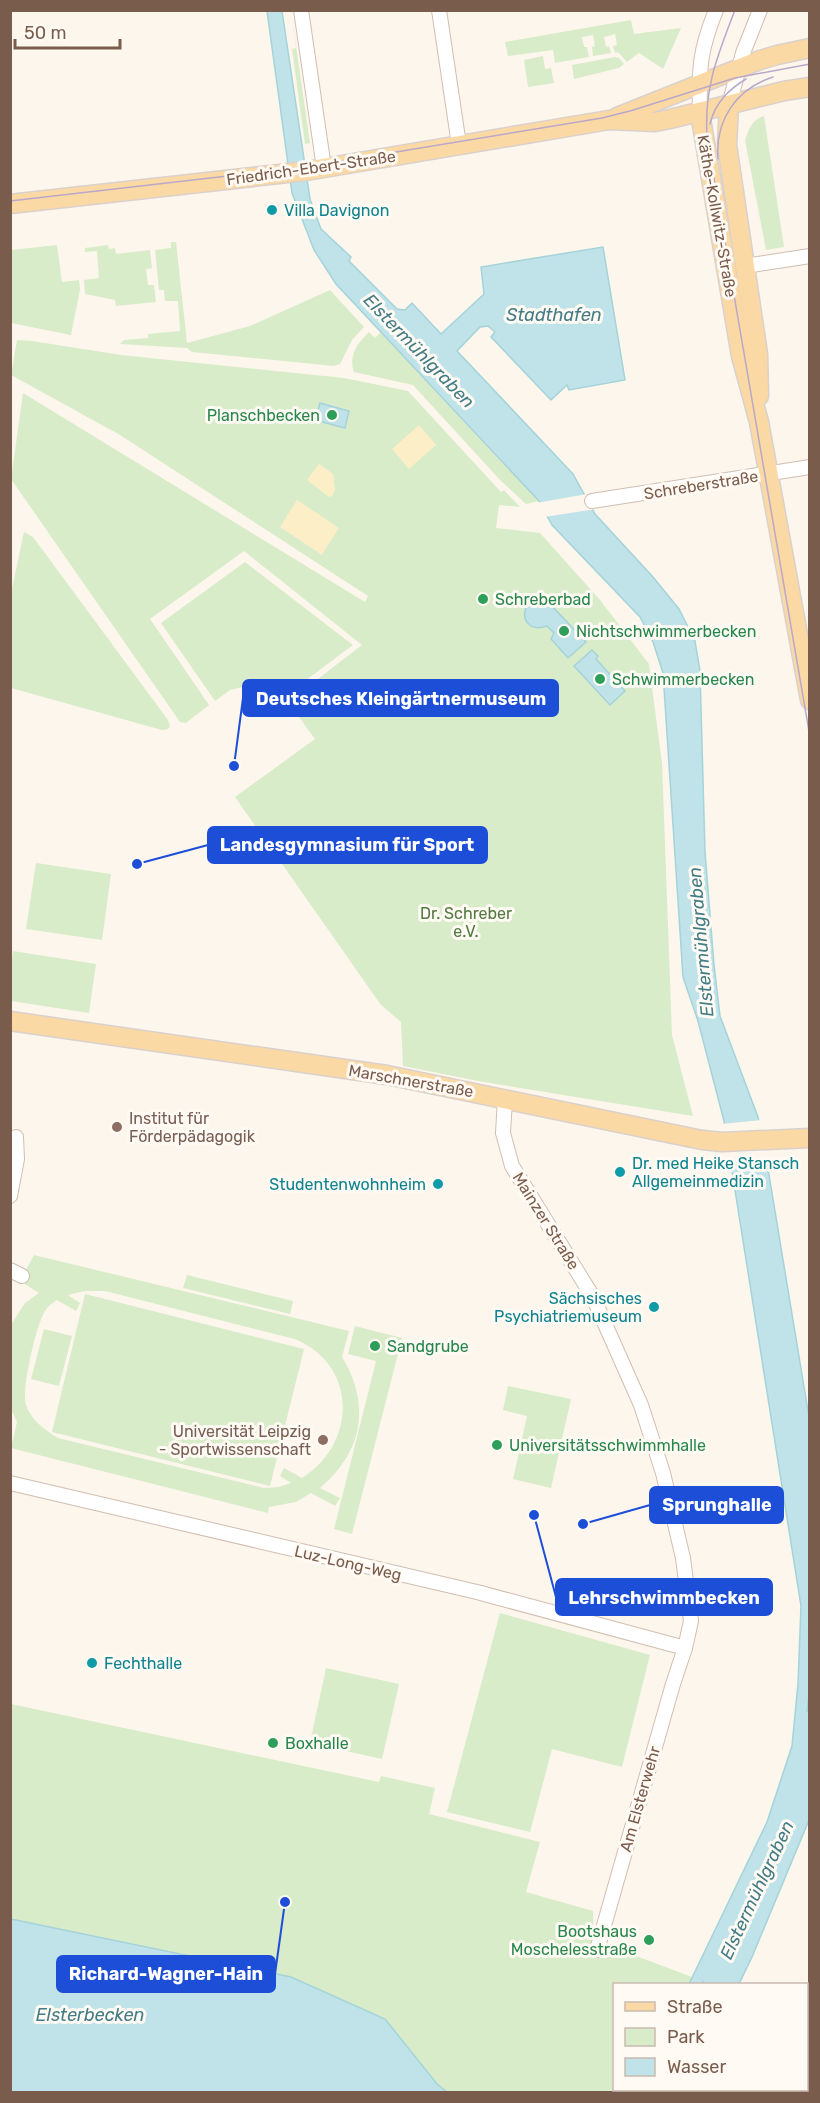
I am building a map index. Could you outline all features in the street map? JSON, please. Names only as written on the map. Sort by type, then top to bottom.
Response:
[{"type":"main road","name":"Friedrich-Ebert-Straße","points":[[10,204],[306,171],[609,120],[777,55],[810,48]]},
{"type":"main road","name":"Friedrich-Ebert-Straße","points":[[609,120],[655,122],[810,87]]},
{"type":"main road","name":"Käthe-Kollwitz-Straße","points":[[729,105],[727,146],[758,354],[759,422]]},
{"type":"main road","name":"Käthe-Kollwitz-Straße","points":[[700,112],[741,356],[759,422],[809,698]]},
{"type":"main road","name":"Marschnerstraße","points":[[10,1021],[387,1075],[722,1143],[810,1138]]},
{"type":"street","points":[[301,10],[306,171]]},
{"type":"street","points":[[439,10],[459,145]]},
{"type":"street","name":"Käthe-Kollwitz-Straße","points":[[700,112],[699,85],[702,47],[716,10]]},
{"type":"street","name":"Käthe-Kollwitz-Straße","points":[[729,105],[738,69],[760,10]]},
{"type":"street","points":[[745,266],[810,256]]},
{"type":"street","name":"Schreberstraße","points":[[592,501],[810,467]]},
{"type":"street","name":"Mainzer Straße","points":[[505,1099],[503,1133],[512,1166],[593,1297],[644,1416],[663,1473],[683,1558],[691,1622],[685,1648]]},
{"type":"street","points":[[10,1196],[17,1159],[16,1137]]},
{"type":"street","name":"Luz-Long-Weg","points":[[10,1483],[477,1592],[685,1648]]},
{"type":"street","name":"Am Elsterwehr","points":[[597,1950],[685,1648]]},
{"type":"green space","points":[[291,11],[310,143],[305,144],[292,49],[296,48]]},
{"type":"green space","points":[[631,20],[634,34],[681,28],[663,69],[639,53],[627,62],[618,52],[615,53],[613,46],[617,45],[615,34],[604,37],[606,47],[609,46],[611,53],[593,56],[592,47],[595,46],[593,35],[582,37],[589,57],[555,63],[553,50],[508,56],[505,42]]},
{"type":"green space","points":[[543,56],[545,69],[551,68],[554,83],[528,87],[524,60]]},
{"type":"green space","points":[[615,57],[624,64],[619,68],[574,79],[572,65]]},
{"type":"green space","points":[[764,116],[784,247],[766,250],[745,140],[754,122]]},
{"type":"green space","points":[[171,242],[176,242],[187,343],[250,326],[330,290],[364,327],[352,340],[340,364],[334,366],[192,352],[187,348],[120,344],[124,340],[148,338],[148,334],[180,331],[178,301],[165,301],[164,290],[159,290],[155,250],[171,248]]},
{"type":"green space","points":[[57,245],[62,282],[79,280],[80,289],[71,335],[11,323],[11,250]]},
{"type":"green space","points":[[108,245],[109,249],[115,248],[116,254],[150,250],[152,268],[146,269],[148,285],[154,285],[156,302],[116,306],[115,300],[85,294],[84,280],[99,278],[97,251],[85,252],[85,248]]},
{"type":"green space","points":[[369,332],[375,338],[381,332],[539,501],[526,504],[500,480],[413,385],[354,372],[353,355]]},
{"type":"green space","name":"Dr. Schreber e.V.","points":[[17,340],[121,355],[344,378],[408,391],[501,492],[504,490],[520,507],[499,505],[496,528],[540,533],[600,600],[649,664],[662,763],[672,1035],[693,1116],[478,1081],[403,1066],[401,1022],[381,1005],[235,797],[315,739],[288,702],[362,645],[244,551],[150,619],[209,705],[186,723],[180,722],[11,479],[23,393],[365,602],[368,596],[120,435],[11,375]]},
{"type":"green space","points":[[24,532],[33,537],[168,720],[170,726],[168,729],[162,730],[11,688],[11,593]]},
{"type":"green space","points":[[245,562],[353,645],[278,701],[264,682],[230,690],[215,701],[161,623]]},
{"type":"green space","points":[[36,863],[111,874],[102,940],[26,929]]},
{"type":"green space","points":[[13,951],[96,964],[89,1013],[11,1001]]},
{"type":"green space","points":[[34,1255],[349,1331],[342,1357],[357,1392],[358,1427],[354,1443],[346,1459],[320,1488],[340,1498],[335,1506],[311,1493],[296,1502],[269,1507],[268,1513],[11,1448],[17,1422],[11,1409],[10,1326],[25,1303],[39,1293],[20,1281]],"holes":[[[85,1291],[105,1291],[295,1339],[316,1351],[330,1367],[339,1385],[343,1405],[341,1426],[333,1446],[320,1463],[302,1478],[284,1468],[280,1476],[291,1483],[264,1488],[58,1438],[43,1428],[31,1415],[25,1398],[30,1359],[41,1320],[46,1309],[57,1300],[76,1311],[80,1303],[68,1295]]]},
{"type":"green space","points":[[187,1275],[293,1301],[290,1314],[183,1288]]},
{"type":"green space","points":[[85,1294],[304,1349],[270,1486],[52,1432]]},
{"type":"green space","points":[[355,1326],[402,1338],[352,1534],[334,1529],[376,1361],[348,1354]]},
{"type":"green space","points":[[44,1329],[72,1336],[59,1386],[31,1379]]},
{"type":"green space","points":[[508,1386],[571,1399],[551,1488],[513,1479],[527,1416],[503,1410]]},
{"type":"green space","points":[[500,1613],[650,1655],[622,1767],[552,1749],[530,1832],[447,1812]]},
{"type":"green space","points":[[326,1668],[399,1684],[382,1759],[310,1743]]},
{"type":"green space","points":[[11,1704],[379,1782],[381,1776],[435,1788],[429,1814],[540,1842],[526,1892],[593,1911],[594,1940],[692,1977],[689,1983],[613,1983],[613,2091],[622,2092],[447,2092],[437,2084],[385,2019],[291,1977],[11,1919]]},
{"type":"green space","points":[[809,2021],[809,2092],[695,2092],[808,2091]]},
{"type":"sand","points":[[419,425],[436,445],[409,469],[392,449]]},
{"type":"sand","points":[[319,464],[333,474],[335,489],[333,495],[329,497],[307,480]]},
{"type":"sand","points":[[297,500],[339,528],[322,555],[280,527]]},
{"type":"water","points":[[267,11],[282,11],[310,199],[321,229],[351,257],[349,261],[397,309],[405,310],[412,303],[441,334],[484,294],[481,267],[603,247],[625,380],[569,390],[567,385],[551,400],[491,337],[495,332],[488,326],[480,327],[457,351],[573,474],[595,514],[679,609],[695,641],[700,671],[705,852],[720,1016],[758,1117],[810,1423],[810,1687],[807,1711],[810,1713],[809,1820],[739,1983],[689,1983],[767,1822],[792,1746],[798,1684],[801,1606],[724,1121],[698,1021],[683,977],[663,673],[653,642],[640,617],[552,525],[539,501],[336,284],[314,250],[292,193]]},
{"type":"water","name":"Planschbecken","points":[[320,403],[349,411],[345,428],[315,420]]},
{"type":"water","name":"Nichtschwimmerbecken","points":[[538,598],[548,602],[586,642],[568,658],[551,639],[554,633],[547,626],[531,626],[526,619],[528,603]]},
{"type":"water","name":"Schwimmerbecken","points":[[592,650],[598,656],[596,659],[625,691],[610,705],[574,666]]},
{"type":"water","name":"Elsterbecken","points":[[11,1919],[291,1977],[385,2019],[437,2084],[447,2092],[11,2092]]},
{"type":"pier","points":[[587,494],[596,509],[544,517],[536,503]]},
{"type":"pier","points":[[762,1120],[769,1158],[728,1161],[721,1124]]},
{"type":"tram line","points":[[735,10],[713,72],[708,103],[707,138],[810,737]]},
{"type":"tram line","points":[[10,201],[305,167],[602,118],[735,78],[810,64]]},
{"type":"tram line","points":[[718,159],[720,131],[731,108],[748,89],[773,77]]},
{"type":"tram line","points":[[710,124],[723,98],[746,79]]},
{"type":"place","name":"Villa Davignon","points":[[272,210]]},
{"type":"place","name":"Planschbecken","points":[[332,415]]},
{"type":"place","name":"Schreberbad","points":[[483,599]]},
{"type":"place","name":"Nichtschwimmerbecken","points":[[564,631]]},
{"type":"place","name":"Schwimmerbecken","points":[[600,679]]},
{"type":"place","name":"Deutsches Kleingärtnermuseum","points":[[234,766]]},
{"type":"place","name":"Landesgymnasium für Sport","points":[[137,864]]},
{"type":"place","name":"Institut für Förderpädagogik","points":[[117,1127]]},
{"type":"place","name":"Dr. med Heike Stansch Allgemeinmedizin","points":[[620,1172]]},
{"type":"place","name":"Studentenwohnheim","points":[[438,1184]]},
{"type":"place","name":"Sächsisches Psychiatriemuseum","points":[[654,1307]]},
{"type":"place","name":"Sandgrube","points":[[375,1346]]},
{"type":"place","name":"Universität Leipzig - Sportwissenschaft","points":[[323,1440]]},
{"type":"place","name":"Universitätsschwimmhalle","points":[[497,1445]]},
{"type":"place","name":"Lehrschwimmbecken","points":[[534,1515]]},
{"type":"place","name":"Sprunghalle","points":[[583,1524]]},
{"type":"place","name":"Fechthalle","points":[[92,1663]]},
{"type":"place","name":"Boxhalle","points":[[273,1743]]},
{"type":"place","name":"Richard-Wagner-Hain","points":[[285,1902]]},
{"type":"place","name":"Bootshaus Moschelesstraße","points":[[649,1940]]},
{"type":"water label","name":"Stadthafen","points":[[554,315]]},
{"type":"water label","name":"Elstermühlgraben","points":[[419,351]]},
{"type":"water label","name":"Elstermühlgraben","points":[[701,942]]},
{"type":"water label","name":"Elstermühlgraben","points":[[757,1890]]}]
